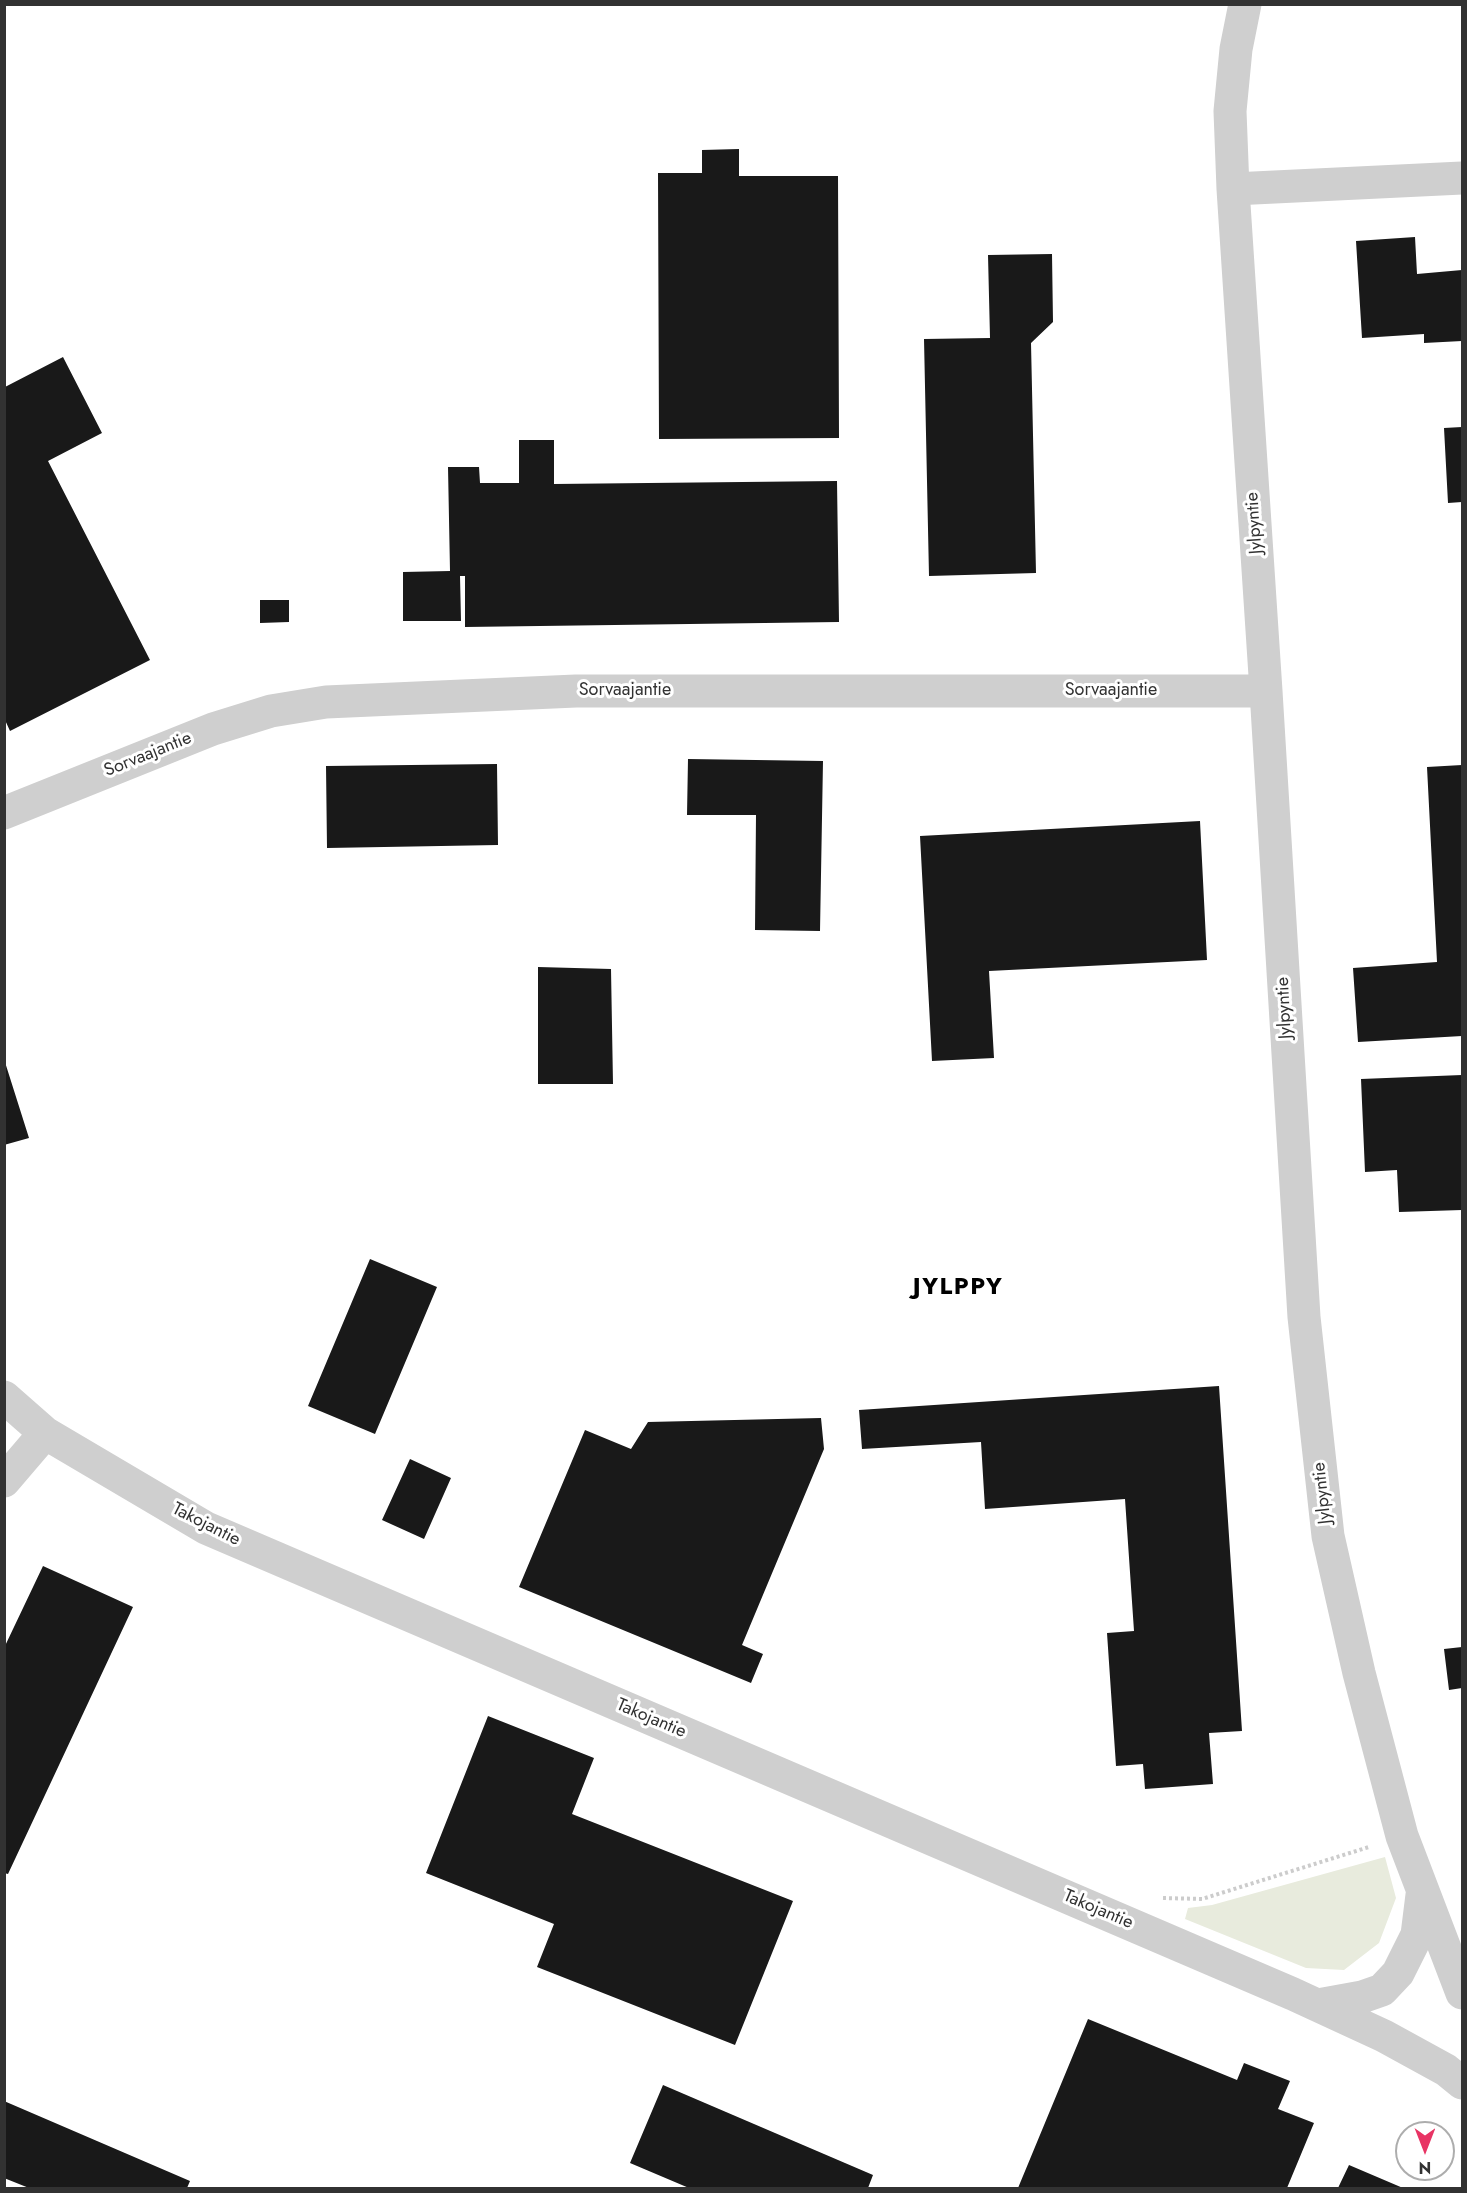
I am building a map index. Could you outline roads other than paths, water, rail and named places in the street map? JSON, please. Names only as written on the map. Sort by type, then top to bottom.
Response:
[{"type":"street","name":"Jylpyntie","points":[[1245,4],[1236,49],[1230,111],[1233,189],[1304,1317],[1328,1536],[1359,1673],[1402,1836],[1462,1992]]},
{"type":"street","points":[[1233,189],[1462,178]]},
{"type":"street","name":"Sorvaajantie","points":[[4,813],[213,729],[271,711],[326,702],[576,691],[1266,691]]},
{"type":"street","name":"Takojantie","points":[[4,1397],[45,1433],[206,1528],[1318,2005],[1384,2036],[1446,2070],[1462,2083]]},
{"type":"street","points":[[4,1481],[45,1433]]},
{"type":"street","points":[[1318,2005],[1362,1997],[1382,1990],[1398,1973],[1417,1935],[1423,1890]]},
{"type":"district","name":"JYLPPY","points":[[958,1288]]}]
